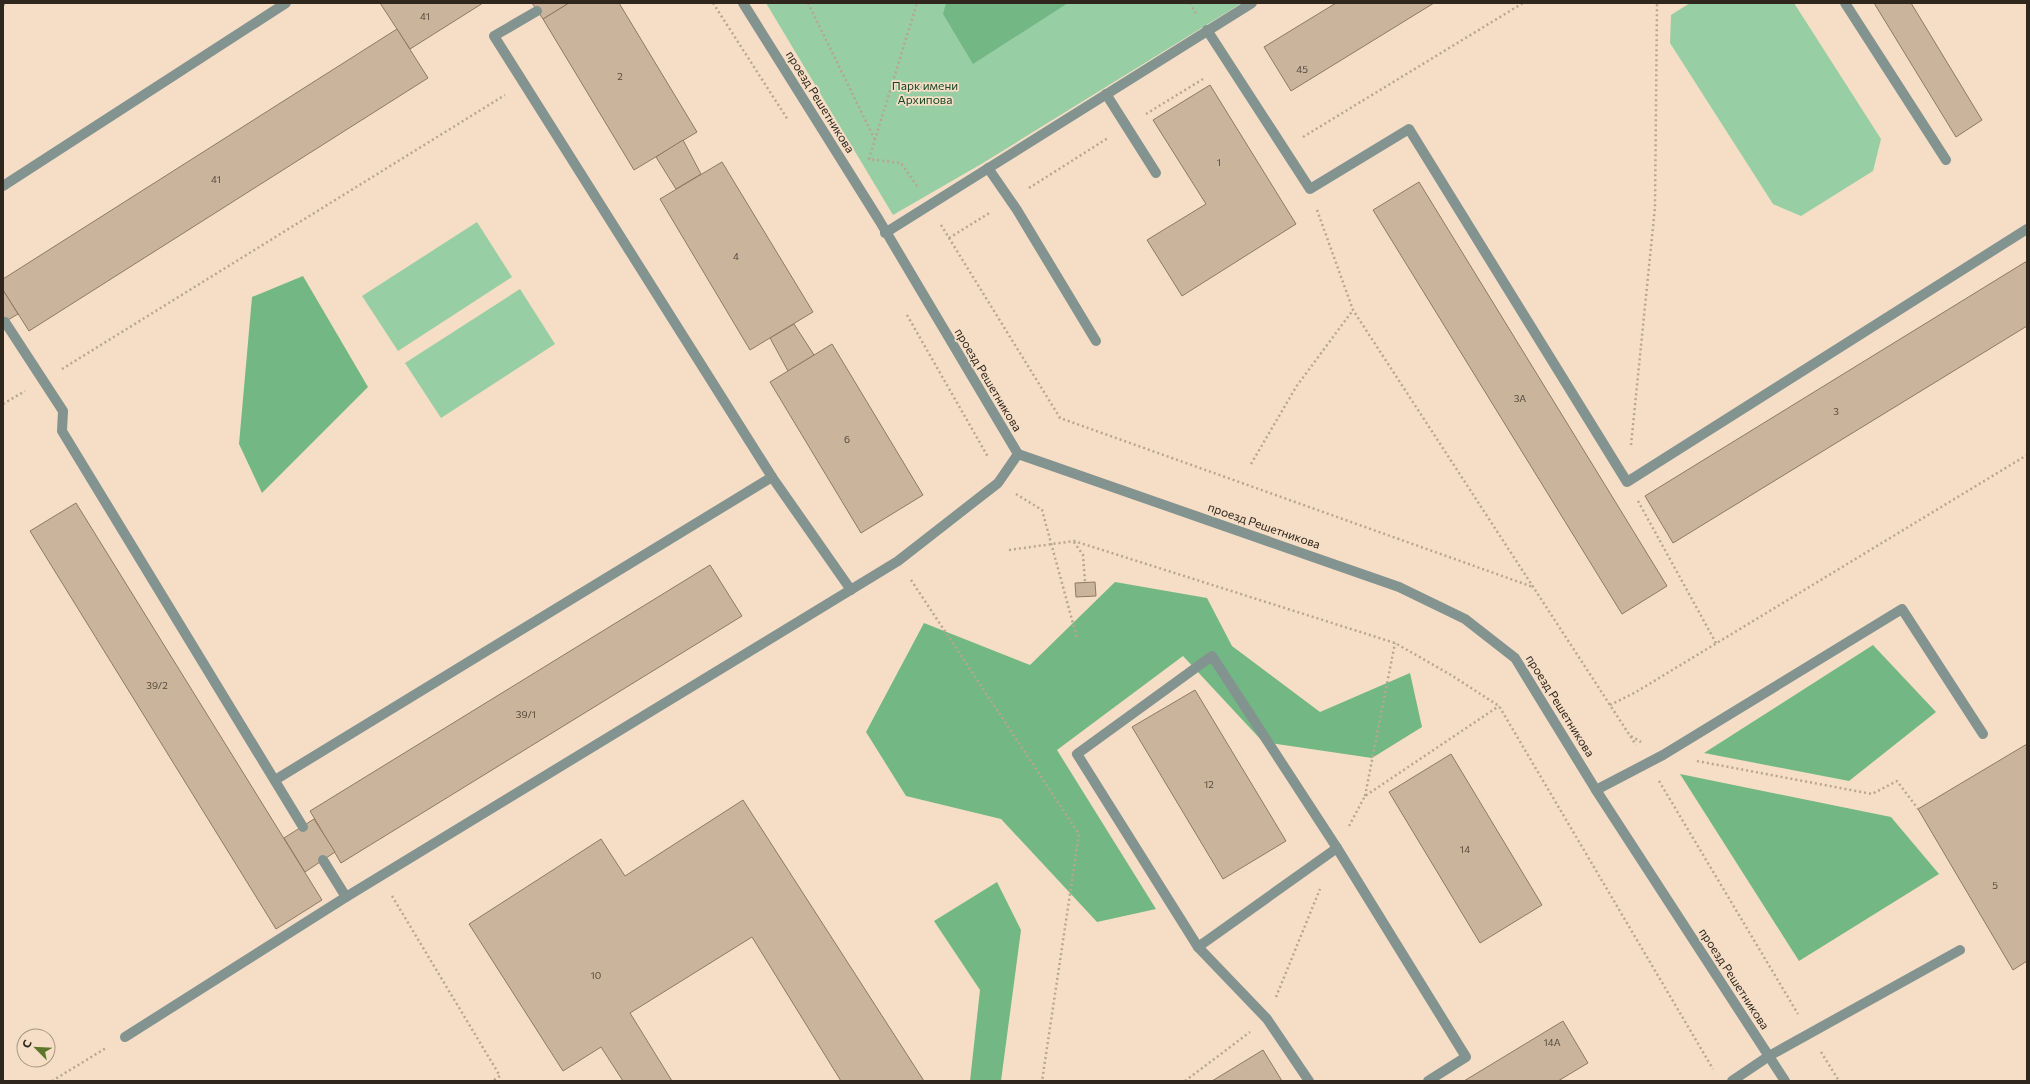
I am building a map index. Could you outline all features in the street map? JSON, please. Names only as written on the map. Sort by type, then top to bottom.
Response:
[{"type":"street","points":[[3,186],[286,3]]},
{"type":"street","name":"проезд Решетникова","points":[[743,3],[885,233],[1018,454],[1400,587],[1465,619],[1515,658],[1596,790],[1785,1081]]},
{"type":"street","points":[[885,233],[1252,3]]},
{"type":"street","points":[[1845,3],[1946,160]]},
{"type":"street","points":[[537,11],[494,36],[772,477],[851,590]]},
{"type":"street","points":[[1207,30],[1310,189],[1409,128],[1627,482],[2027,229]]},
{"type":"street","points":[[1106,94],[1156,173]]},
{"type":"street","points":[[988,168],[1010,200],[1096,341]]},
{"type":"street","points":[[5,322],[63,411],[62,431],[303,826]]},
{"type":"street","points":[[125,1037],[380,876],[898,561],[998,483],[1018,454]]},
{"type":"street","points":[[275,780],[772,477]]},
{"type":"street","points":[[1596,790],[1663,755],[1902,609],[1983,734]]},
{"type":"street","points":[[1309,1081],[1267,1019],[1198,947],[1077,754],[1212,656],[1337,848],[1466,1057],[1428,1081]]},
{"type":"street","points":[[1198,947],[1337,848]]},
{"type":"street","points":[[323,860],[346,897]]},
{"type":"street","points":[[1732,1081],[1769,1056],[1960,950]]},
{"type":"path","points":[[713,3],[790,124]]},
{"type":"path","points":[[808,3],[876,140]]},
{"type":"path","points":[[917,3],[869,160],[901,163],[1060,418],[1534,587]]},
{"type":"path","points":[[1284,148],[1523,3]]},
{"type":"path","points":[[1657,3],[1655,208],[1627,482],[1716,643]]},
{"type":"path","points":[[949,238],[1203,79]]},
{"type":"path","points":[[3,404],[524,84]]},
{"type":"path","points":[[1310,189],[1353,310],[1630,736],[1839,1081]]},
{"type":"path","points":[[1251,464],[1296,387],[1353,310]]},
{"type":"path","points":[[905,312],[984,448],[998,483],[1042,510],[1077,638]]},
{"type":"path","points":[[1610,705],[1716,643],[2027,455]]},
{"type":"path","points":[[1074,541],[1083,555],[1085,582]]},
{"type":"path","points":[[1009,550],[1074,541],[1395,643],[1451,675],[1499,706],[1717,1074]]},
{"type":"path","points":[[898,561],[1079,834],[1042,1081]]},
{"type":"path","points":[[1365,796],[1395,643]]},
{"type":"path","points":[[1630,736],[1663,755],[1872,794],[1897,781],[1918,809]]},
{"type":"path","points":[[380,876],[500,1076],[492,1081]]},
{"type":"path","points":[[52,1081],[125,1037]]},
{"type":"green space","name":"Парк имени Архипова","points":[[766,3],[1242,3],[983,163],[893,215]]},
{"type":"green space","points":[[946,3],[1068,3],[973,64],[943,14]]},
{"type":"green space","points":[[1690,3],[1794,3],[1881,139],[1873,171],[1801,216],[1773,204],[1670,43],[1671,15]]},
{"type":"green space","points":[[477,222],[512,277],[398,351],[362,296]]},
{"type":"green space","points":[[303,276],[368,387],[262,493],[239,444],[252,297]]},
{"type":"green space","points":[[520,289],[555,344],[441,418],[405,363]]},
{"type":"green space","points":[[1115,582],[1207,598],[1232,646],[1320,712],[1410,673],[1422,727],[1372,758],[1263,742],[1183,656],[1057,750],[1156,909],[1097,922],[1001,819],[906,796],[866,732],[924,623],[1030,665]]},
{"type":"green space","points":[[1873,645],[1936,712],[1849,781],[1704,753]]},
{"type":"green space","points":[[1680,774],[1891,817],[1939,874],[1799,961]]},
{"type":"green space","points":[[997,882],[1021,930],[1001,1081],[970,1081],[980,990],[934,921]]},
{"type":"building","points":[[380,3],[483,3],[410,49]]},
{"type":"building","points":[[532,3],[569,3],[543,19]]},
{"type":"building","points":[[569,3],[619,3],[697,132],[634,170],[543,19]]},
{"type":"building","points":[[1336,3],[1434,3],[1291,91],[1264,47]]},
{"type":"building","points":[[1874,3],[1911,3],[1982,120],[1956,137]]},
{"type":"building","points":[[397,29],[428,78],[29,331],[3,290],[3,279]]},
{"type":"building","points":[[1210,85],[1296,224],[1182,296],[1147,240],[1206,204],[1153,120]]},
{"type":"building","points":[[683,140],[701,174],[676,189],[656,157]]},
{"type":"building","points":[[722,162],[813,312],[750,350],[660,199]]},
{"type":"building","points":[[1419,182],[1667,586],[1622,614],[1373,210]]},
{"type":"building","points":[[2027,261],[2027,326],[1673,543],[1645,496]]},
{"type":"building","points":[[3,290],[18,314],[3,323]]},
{"type":"building","points":[[794,324],[814,355],[788,371],[770,338]]},
{"type":"building","points":[[832,344],[923,495],[861,533],[770,382]]},
{"type":"building","points":[[76,503],[322,900],[276,929],[30,531]]},
{"type":"building","points":[[710,565],[742,616],[341,863],[310,811]]},
{"type":"building","points":[[1095,582],[1096,596],[1076,597],[1075,583]]},
{"type":"building","points":[[1195,690],[1286,841],[1223,879],[1132,727]]},
{"type":"building","points":[[2027,744],[2027,961],[2013,970],[1918,809]]},
{"type":"building","points":[[1451,754],[1542,905],[1480,943],[1389,792]]},
{"type":"building","points":[[743,800],[924,1081],[841,1081],[752,937],[630,1013],[672,1081],[623,1081],[601,1047],[563,1071],[469,924],[601,839],[625,876]]},
{"type":"building","points":[[314,819],[335,852],[305,872],[284,838]]},
{"type":"building","points":[[1563,1021],[1588,1063],[1558,1081],[1464,1081]]},
{"type":"building","points":[[1263,1050],[1282,1081],[1212,1081]]}]
